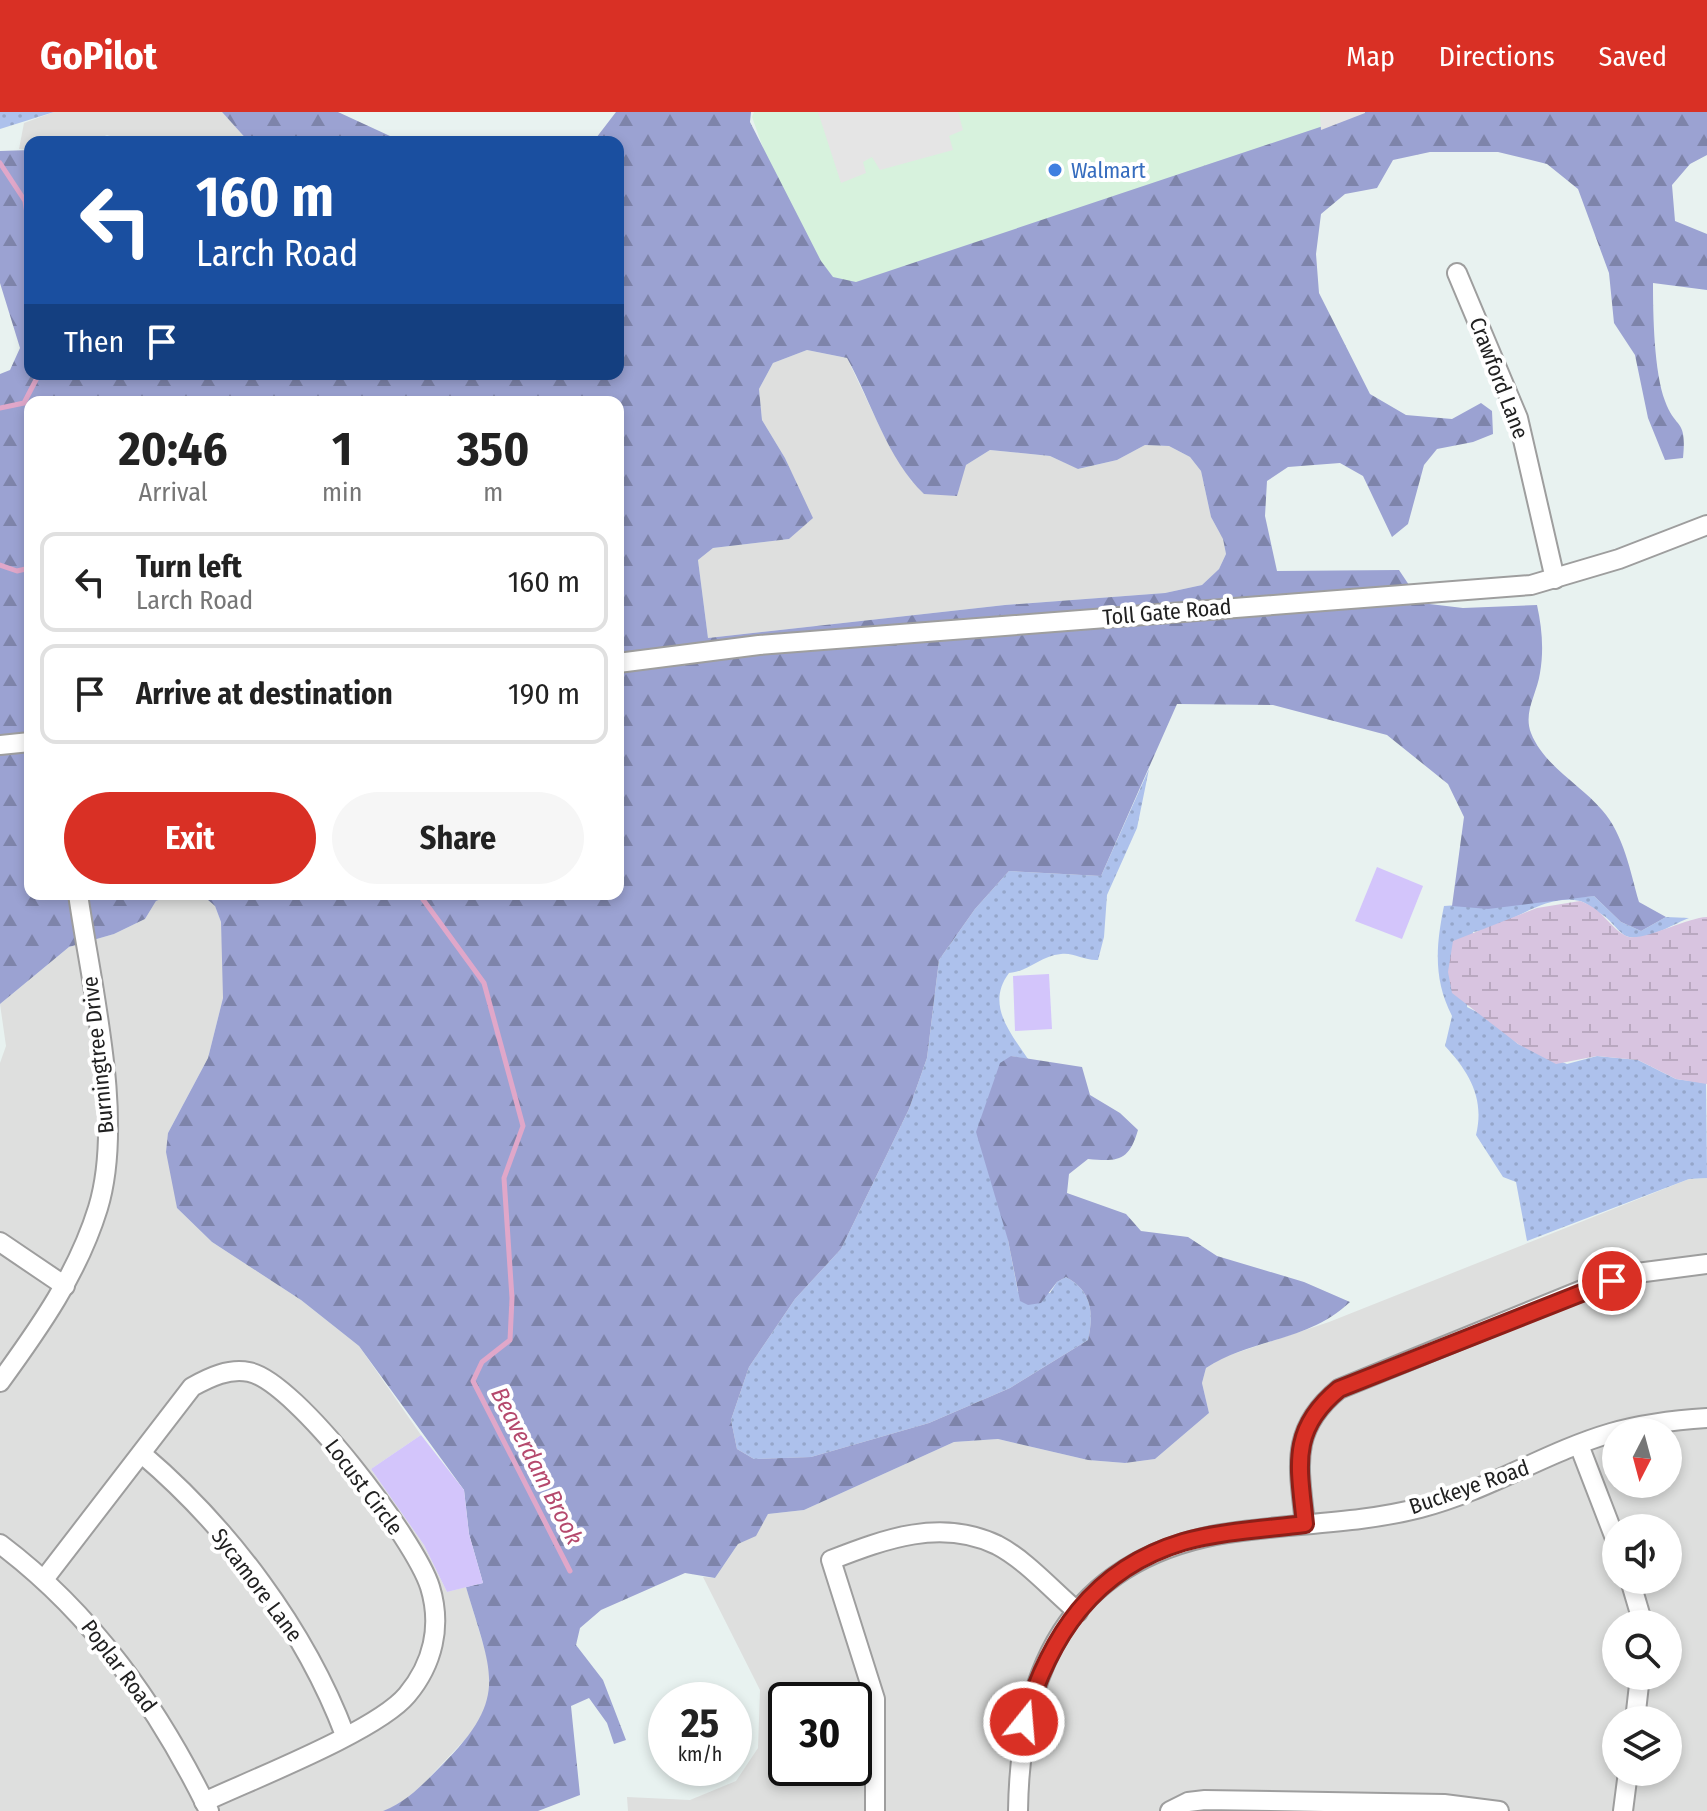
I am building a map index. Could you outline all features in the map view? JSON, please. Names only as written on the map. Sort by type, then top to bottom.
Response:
[{"type":"street","name":"Crawford Lane","points":[[1457,273],[1518,418],[1555,579]]},
{"type":"street","name":"Toll Gate Road","points":[[624,662],[759,645],[1531,585],[1619,559],[1707,525]]},
{"type":"street","points":[[0,745],[24,743]]},
{"type":"street","name":"Burningtree Drive","points":[[0,1382],[65,1286],[99,1205],[108,1129],[106,1089],[79,900]]},
{"type":"street","points":[[0,1242],[65,1286]]},
{"type":"street","points":[[1305,1524],[1300,1450],[1305,1427],[1319,1405],[1339,1389],[1587,1288],[1637,1273],[1707,1264]]},
{"type":"street","name":"Locust Circle","points":[[45,1578],[192,1387],[217,1373],[250,1372],[280,1387],[306,1411],[363,1481],[412,1551],[430,1586],[436,1618],[434,1645],[422,1673],[406,1696],[381,1718],[206,1806]]},
{"type":"street","name":"Buckeye Road","points":[[1018,1811],[1018,1765],[1028,1708],[1037,1679],[1060,1632],[1094,1593],[1118,1574],[1162,1550],[1218,1535],[1419,1508],[1611,1433],[1707,1418]]},
{"type":"street","points":[[1579,1445],[1606,1514]]},
{"type":"street","name":"Sycamore Lane","points":[[142,1454],[179,1485],[256,1577],[300,1642],[345,1735]]},
{"type":"street","points":[[875,1811],[875,1699],[831,1560],[919,1531],[963,1533],[999,1546],[1078,1612]]},
{"type":"street","name":"Poplar Road","points":[[0,1544],[45,1578],[104,1642],[160,1721],[206,1806]]},
{"type":"street","points":[[1623,1811],[1626,1786]]},
{"type":"street","points":[[1172,1809],[1205,1800],[1412,1803],[1499,1811]]},
{"type":"shaded area","points":[[0,112],[54,112],[0,129]]},
{"type":"shaded area","points":[[54,112],[222,112],[244,136],[24,136],[24,149],[19,149],[24,123]]},
{"type":"shaded area","points":[[754,112],[1468,112],[819,306],[752,117]]},
{"type":"shaded area","points":[[818,112],[958,112],[963,130],[949,136],[953,150],[880,170],[872,157],[863,162],[866,173],[841,183]]},
{"type":"shaded area","points":[[1320,112],[1365,112],[1365,113],[1321,130]]},
{"type":"shaded area","points":[[807,350],[847,358],[886,440],[912,482],[966,465],[990,450],[1050,456],[1079,469],[1117,460],[1145,445],[1169,446],[1190,457],[1201,471],[1211,517],[1223,539],[1226,554],[1219,569],[1202,585],[1165,593],[1005,605],[708,638],[698,560],[713,548],[789,539],[812,518],[785,458],[762,420],[759,389],[773,363]]},
{"type":"shaded area","points":[[1149,769],[1137,828],[1107,895],[1104,937],[1098,960],[1054,955],[1009,973],[1002,984],[1000,996],[1003,1017],[1028,1059],[1011,1056],[1008,1240],[1018,1292],[1050,1293],[1057,1282],[1066,1277],[1075,1283],[1086,1296],[1091,1312],[1088,1340],[1010,1388],[929,1423],[811,1457],[754,1459],[737,1449],[731,1420],[749,1367],[795,1299],[841,1249],[909,1109],[927,1058],[939,960],[975,909],[1009,871],[1101,876]]},
{"type":"shaded area","points":[[1377,867],[1423,886],[1402,939],[1355,921]]},
{"type":"shaded area","points":[[1594,896],[1621,922],[1641,931],[1666,917],[1689,918],[1648,936],[1631,937],[1624,935],[1585,903],[1566,900],[1552,902],[1499,925],[1473,932],[1467,1007],[1487,1017],[1518,1044],[1567,1064],[1597,1056],[1638,1060],[1676,1079],[1706,1083],[1707,1178],[1689,1179],[1527,1241],[1516,1182],[1503,1177],[1476,1135],[1478,1109],[1473,1086],[1445,1046],[1452,1016],[1442,989],[1438,962],[1444,906]]},
{"type":"shaded area","points":[[208,900],[215,906],[221,922],[223,998],[208,1058],[168,1133],[177,1208],[212,1242],[301,1300],[359,1346],[421,1435],[371,1469],[424,1545],[447,1592],[466,1587],[489,1664],[490,1696],[476,1728],[405,1803],[383,1811],[0,1811],[0,1063],[6,1046],[0,1004],[69,947],[114,934],[145,919],[156,901]]},
{"type":"shaded area","points":[[1049,974],[1052,1029],[1015,1031],[1013,976]]},
{"type":"shaded area","points":[[1707,1178],[1707,1811],[628,1811],[627,1797],[690,1800],[724,1786],[752,1786],[752,1757],[758,1748],[760,1690],[703,1577],[715,1578],[738,1544],[756,1535],[768,1514],[804,1510],[954,1442],[998,1439],[1088,1460],[1125,1463],[1155,1459],[1209,1413],[1202,1383],[1206,1368],[1224,1357],[1329,1322],[1689,1179]]},
{"type":"shaded area","points":[[421,1435],[464,1490],[469,1534],[483,1583],[447,1592],[424,1545],[371,1469]]},
{"type":"green space","points":[[222,112],[338,112],[390,136],[244,136]]},
{"type":"green space","points":[[616,112],[751,112],[750,122],[821,261],[833,277],[856,282],[1365,112],[1707,112],[1707,155],[1690,164],[1672,185],[1675,221],[1707,234],[1707,290],[1653,283],[1658,375],[1665,401],[1682,430],[1683,458],[1665,460],[1648,418],[1635,355],[1614,323],[1609,273],[1578,189],[1547,164],[1498,152],[1430,152],[1393,160],[1377,188],[1345,194],[1321,214],[1316,254],[1319,293],[1370,394],[1406,415],[1452,419],[1481,403],[1492,411],[1493,434],[1473,442],[1437,449],[1424,465],[1408,524],[1392,537],[1363,476],[1340,463],[1288,467],[1267,481],[1265,516],[1277,571],[1399,570],[1421,603],[1463,608],[1537,605],[1542,656],[1530,710],[1531,733],[1544,755],[1610,820],[1625,854],[1639,902],[1666,917],[1641,931],[1621,922],[1594,896],[1488,909],[1452,906],[1464,817],[1448,784],[1387,735],[1273,705],[1177,704],[1101,876],[1009,871],[975,909],[939,960],[927,1058],[909,1109],[841,1249],[795,1299],[749,1367],[731,1420],[737,1449],[754,1459],[811,1457],[929,1423],[1010,1388],[1088,1340],[1091,1321],[1089,1304],[1081,1289],[1066,1277],[1057,1282],[1041,1303],[1028,1305],[1020,1301],[1008,1240],[976,1132],[1000,1063],[1011,1056],[1082,1067],[1090,1095],[1120,1113],[1138,1130],[1126,1154],[1115,1159],[1088,1159],[1069,1174],[1067,1193],[1126,1214],[1141,1231],[1188,1237],[1217,1256],[1304,1282],[1350,1302],[1316,1325],[1224,1358],[1206,1368],[1202,1383],[1209,1413],[1155,1459],[1125,1463],[1088,1460],[998,1439],[954,1442],[804,1510],[768,1514],[756,1536],[738,1544],[715,1578],[685,1573],[601,1610],[580,1628],[576,1645],[603,1680],[626,1740],[614,1744],[607,1723],[589,1698],[571,1706],[580,1795],[538,1811],[383,1811],[407,1797],[441,1766],[478,1721],[486,1702],[488,1663],[466,1587],[483,1583],[469,1534],[464,1490],[359,1346],[301,1300],[212,1242],[177,1208],[166,1152],[168,1133],[208,1058],[223,998],[221,922],[215,906],[208,900],[624,900],[624,396],[24,396],[24,900],[159,900],[145,919],[114,934],[69,947],[0,1004],[0,374],[10,370],[20,348],[0,283],[0,151],[24,150],[24,380],[624,380],[624,136],[598,136]],"holes":[[[807,350],[847,358],[890,447],[924,494],[957,496],[966,465],[990,450],[1050,456],[1078,469],[1117,460],[1145,445],[1169,446],[1190,457],[1201,471],[1211,517],[1223,539],[1226,554],[1219,569],[1202,585],[1165,593],[1005,605],[708,638],[698,560],[713,548],[789,539],[813,518],[785,458],[762,420],[759,389],[773,363]]]},
{"type":"green space","points":[[1580,901],[1594,908],[1620,932],[1633,937],[1707,917],[1707,1084],[1676,1079],[1638,1060],[1597,1056],[1556,1064],[1518,1044],[1452,993],[1448,972],[1453,941],[1537,908]]},
{"type":"waterway","points":[[0,163],[24,199]]},
{"type":"waterway","points":[[28,396],[36,380]]},
{"type":"waterway","points":[[0,408],[24,403]]},
{"type":"waterway","name":"Beaverdam Brook","points":[[0,565],[17,571],[24,569]]},
{"type":"waterway","name":"Beaverdam Brook","points":[[423,900],[484,983],[523,1126],[504,1178],[512,1298],[510,1340],[482,1362],[473,1381],[570,1571]]},
{"type":"place","name":"Walmart","points":[[1055,170]]},
{"type":"route","points":[[1024,1722],[1037,1679],[1060,1632],[1094,1593],[1118,1574],[1183,1542],[1305,1524],[1300,1478],[1300,1450],[1305,1427],[1319,1405],[1339,1389],[1587,1288],[1612,1281]]}]
